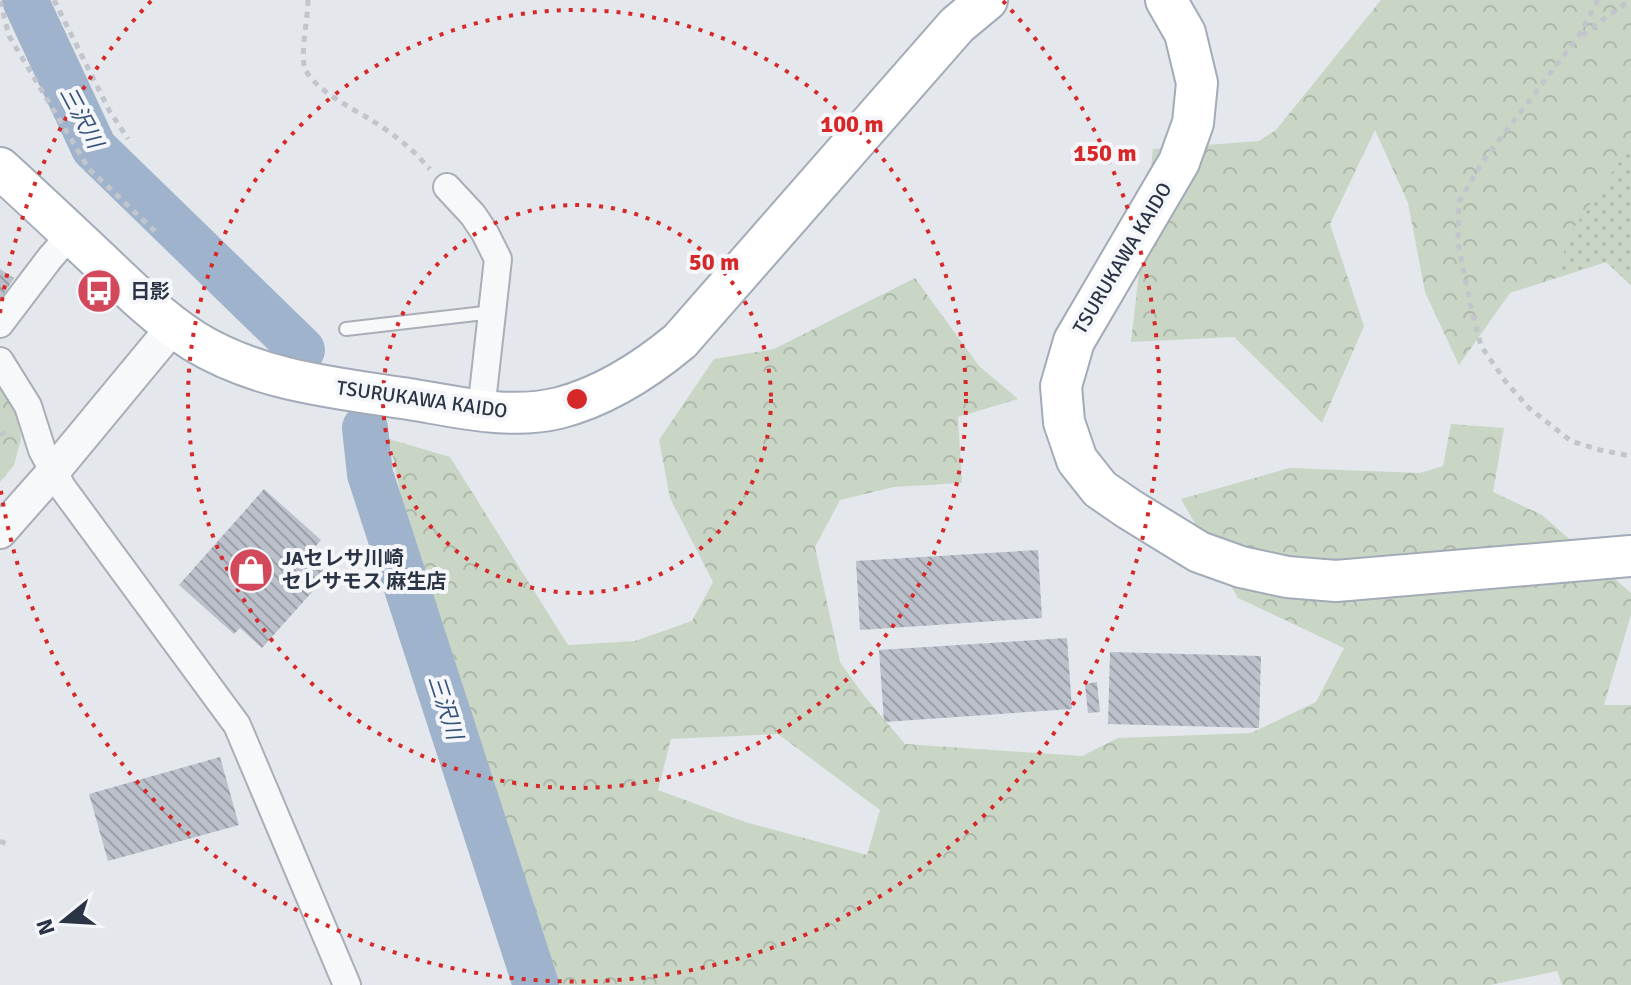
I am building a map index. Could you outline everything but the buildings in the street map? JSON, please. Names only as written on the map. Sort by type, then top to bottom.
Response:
[{"type":"main road","name":"TSURUKAWA KAIDO","points":[[0,168],[152,311],[197,342],[233,360],[313,384],[481,411],[519,412],[557,408],[593,397],[627,380],[680,341],[957,25],[987,0]]},
{"type":"main road","name":"TSURUKAWA KAIDO","points":[[1166,0],[1185,33],[1197,83],[1193,123],[1179,162],[1074,341],[1061,386],[1064,422],[1077,460],[1100,489],[1199,552],[1241,567],[1287,577],[1336,581],[1631,556]]},
{"type":"street","points":[[447,187],[473,215],[498,259],[481,411]]},
{"type":"street","points":[[0,324],[71,234]]},
{"type":"street","points":[[0,532],[173,327]]},
{"type":"street","points":[[0,361],[28,406],[42,450],[53,472],[237,725],[347,985]]},
{"type":"lane","points":[[346,329],[493,312]]},
{"type":"path","points":[[54,0],[109,110],[128,139]]},
{"type":"path","points":[[308,0],[303,60],[305,71],[341,103],[370,119],[410,148],[447,187]]},
{"type":"path","points":[[1598,0],[1578,37],[1483,161],[1459,202],[1458,243],[1481,346],[1506,382],[1529,408],[1571,441],[1631,456]]},
{"type":"path","points":[[1578,37],[1630,0]]},
{"type":"path","points":[[0,1],[9,36],[89,169],[157,233]]},
{"type":"path","points":[[0,35],[9,36]]},
{"type":"path","points":[[0,841],[11,846]]},
{"type":"green space","points":[[1381,0],[1631,0],[1631,285],[1606,262],[1510,293],[1459,365],[1425,292],[1408,203],[1375,130],[1330,224],[1364,326],[1322,423],[1234,337],[1131,342],[1153,149],[1259,141],[1276,130]]},
{"type":"green space","points":[[1631,145],[1631,285],[1606,262],[1560,277],[1566,239]]},
{"type":"green space","points":[[915,278],[979,366],[1018,399],[958,417],[962,483],[894,487],[840,500],[815,547],[840,662],[905,744],[1082,756],[1118,738],[1251,733],[1316,702],[1344,648],[1238,598],[1181,499],[1289,468],[1420,473],[1443,466],[1451,424],[1504,428],[1493,492],[1542,515],[1631,593],[1631,615],[1604,705],[1631,705],[1631,985],[1562,985],[1557,971],[1490,985],[540,985],[483,886],[389,439],[450,457],[568,645],[635,641],[692,621],[713,582],[670,498],[659,440],[714,359],[774,349]],"holes":[[[778,734],[880,810],[867,855],[745,822],[658,790],[671,739]]]},
{"type":"green space","points":[[0,383],[19,415],[21,439],[14,465],[0,482]]},
{"type":"waterway","name":"三沢川","points":[[25,0],[94,148],[302,350]]},
{"type":"waterway","name":"三沢川","points":[[365,428],[370,474],[536,985]]},
{"type":"place","name":"日影","points":[[99,291]]},
{"type":"place","name":"JAセレサ川崎 セレサモス 麻生店","points":[[251,570]]}]
